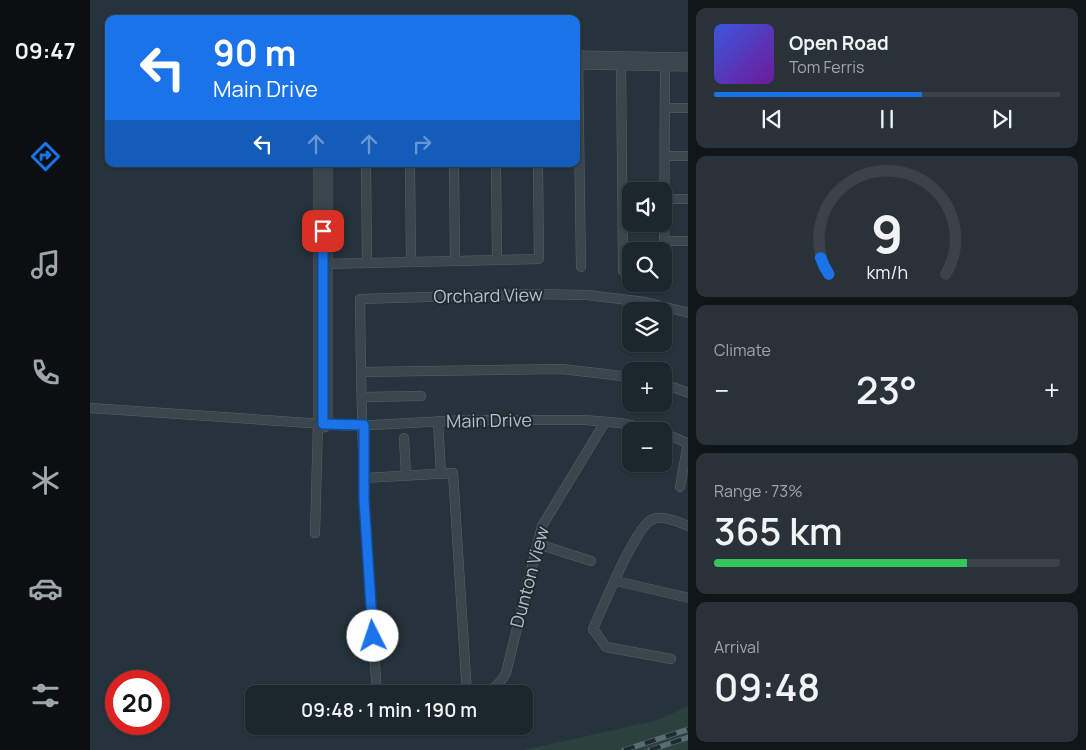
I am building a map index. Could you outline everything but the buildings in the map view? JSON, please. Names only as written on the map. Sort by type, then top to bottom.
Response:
[{"type":"street","points":[[580,60],[688,62]]},
{"type":"street","points":[[321,424],[324,264],[323,167]]},
{"type":"lane","points":[[621,61],[623,242]]},
{"type":"lane","points":[[665,62],[665,182]]},
{"type":"lane","points":[[665,108],[688,108]]},
{"type":"lane","points":[[665,156],[688,156]]},
{"type":"lane","points":[[366,167],[367,263]]},
{"type":"lane","points":[[410,167],[411,262]]},
{"type":"lane","points":[[454,167],[455,261]]},
{"type":"lane","points":[[496,167],[497,260]]},
{"type":"lane","points":[[324,264],[539,259],[538,167]]},
{"type":"lane","points":[[579,167],[581,267]]},
{"type":"lane","points":[[672,199],[688,199]]},
{"type":"lane","points":[[664,232],[664,241],[688,241]]},
{"type":"lane","name":"Orchard View","points":[[364,425],[360,299],[531,294],[587,295],[645,302],[688,313]]},
{"type":"lane","points":[[361,372],[562,369],[622,376]]},
{"type":"lane","points":[[672,387],[688,393]]},
{"type":"lane","points":[[362,397],[421,396]]},
{"type":"lane","name":"Main Drive","points":[[90,408],[321,424],[364,425],[438,421],[575,420],[622,423]]},
{"type":"lane","points":[[364,478],[441,474],[438,421]]},
{"type":"lane","name":"Dunton View","points":[[499,685],[506,674],[542,526],[604,422]]},
{"type":"lane","points":[[314,534],[321,424]]},
{"type":"lane","points":[[364,425],[364,478],[376,685]]},
{"type":"lane","points":[[672,436],[688,443],[680,487]]},
{"type":"lane","points":[[404,438],[406,476]]},
{"type":"lane","name":"Dunton View","points":[[441,474],[454,473],[467,685]]},
{"type":"lane","points":[[671,659],[606,647],[593,629],[637,536],[652,520],[665,518],[688,526]]},
{"type":"lane","points":[[538,544],[592,560]]},
{"type":"lane","points":[[616,581],[688,598]]},
{"type":"green space","points":[[688,706],[688,750],[524,750],[658,720]]},
{"type":"railway","points":[[624,750],[688,729]]},
{"type":"railway","points":[[650,750],[688,737]]},
{"type":"route","points":[[323,231],[323,424],[364,425],[364,500],[373,636]]}]
